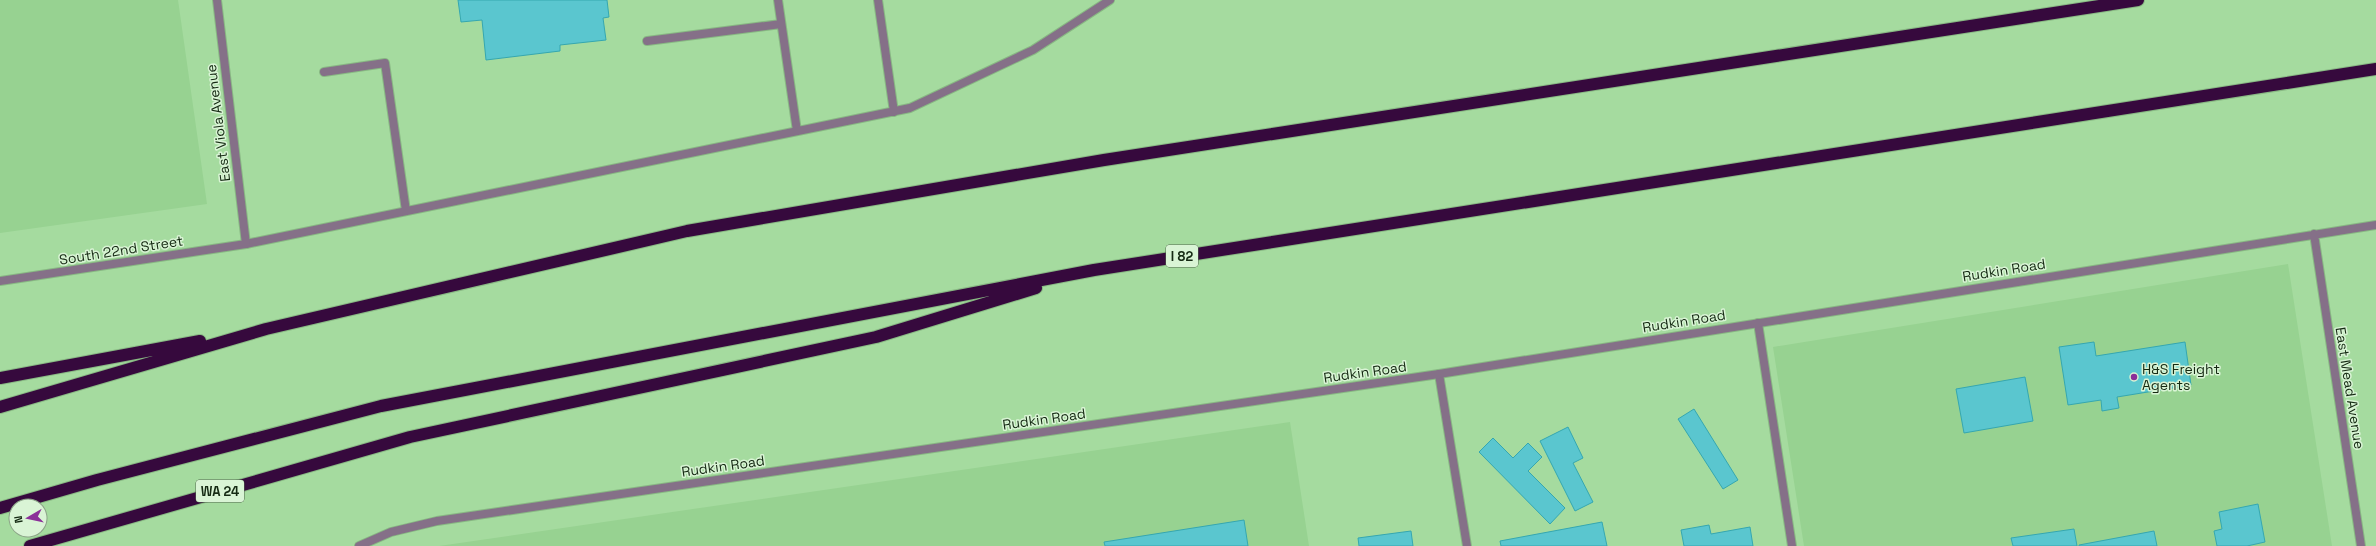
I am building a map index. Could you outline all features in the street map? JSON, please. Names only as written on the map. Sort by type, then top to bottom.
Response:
[{"type":"highway","points":[[0,378],[266,329],[686,231],[1104,160],[2138,0]]},
{"type":"highway","name":"I 82","points":[[0,508],[97,480],[381,406],[1094,270],[2376,69]]},
{"type":"highway","name":"WA 24","points":[[30,546],[410,437],[876,337],[1094,270]]},
{"type":"highway","points":[[0,407],[266,329]]},
{"type":"street","name":"East Viola Avenue","points":[[217,0],[246,244]]},
{"type":"street","points":[[778,0],[797,131]]},
{"type":"street","points":[[878,0],[894,112]]},
{"type":"street","name":"South 22nd Street","points":[[0,281],[246,244],[910,108],[1034,50],[1110,0]]},
{"type":"street","points":[[647,41],[781,24]]},
{"type":"street","points":[[324,72],[385,63],[406,211]]},
{"type":"street","name":"Rudkin Road","points":[[358,546],[391,532],[437,521],[1439,374],[2376,224]]},
{"type":"street","name":"East Mead Avenue","points":[[2314,234],[2361,546]]},
{"type":"street","points":[[1758,323],[1792,546]]},
{"type":"street","points":[[1439,374],[1467,546]]},
{"type":"shaded area","points":[[0,0],[178,0],[207,204],[0,233]]},
{"type":"shaded area","points":[[2288,264],[2332,546],[1804,546],[1773,347]]},
{"type":"shaded area","points":[[1290,422],[1309,546],[439,546]]},
{"type":"building","points":[[458,0],[607,0],[609,17],[603,18],[606,40],[560,45],[560,51],[486,60],[482,20],[461,22]]},
{"type":"building","points":[[2094,342],[2096,356],[2185,342],[2191,385],[2117,397],[2119,408],[2102,411],[2101,400],[2068,405],[2059,347]]},
{"type":"building","points":[[2025,377],[2033,421],[1964,433],[1956,389]]},
{"type":"building","points":[[1694,409],[1738,480],[1723,489],[1678,419]]},
{"type":"building","points":[[1568,427],[1583,458],[1573,463],[1593,502],[1575,511],[1540,441]]},
{"type":"building","points":[[1493,438],[1513,458],[1528,443],[1542,457],[1528,471],[1565,508],[1550,524],[1479,452]]},
{"type":"building","points":[[2258,504],[2265,542],[2247,546],[2217,546],[2214,531],[2222,529],[2219,512]]},
{"type":"building","points":[[1244,520],[1248,546],[1105,546],[1104,542]]},
{"type":"building","points":[[1602,522],[1607,546],[1501,546],[1500,541]]},
{"type":"building","points":[[1709,525],[1711,534],[1750,527],[1753,546],[1684,546],[1681,530]]},
{"type":"building","points":[[2074,529],[2077,546],[2013,546],[2011,538]]},
{"type":"building","points":[[1411,531],[1413,546],[1359,546],[1358,538]]},
{"type":"building","points":[[2154,531],[2157,546],[2079,546],[2079,545]]},
{"type":"place","name":"H&S Freight Agents","points":[[2134,377]]}]
